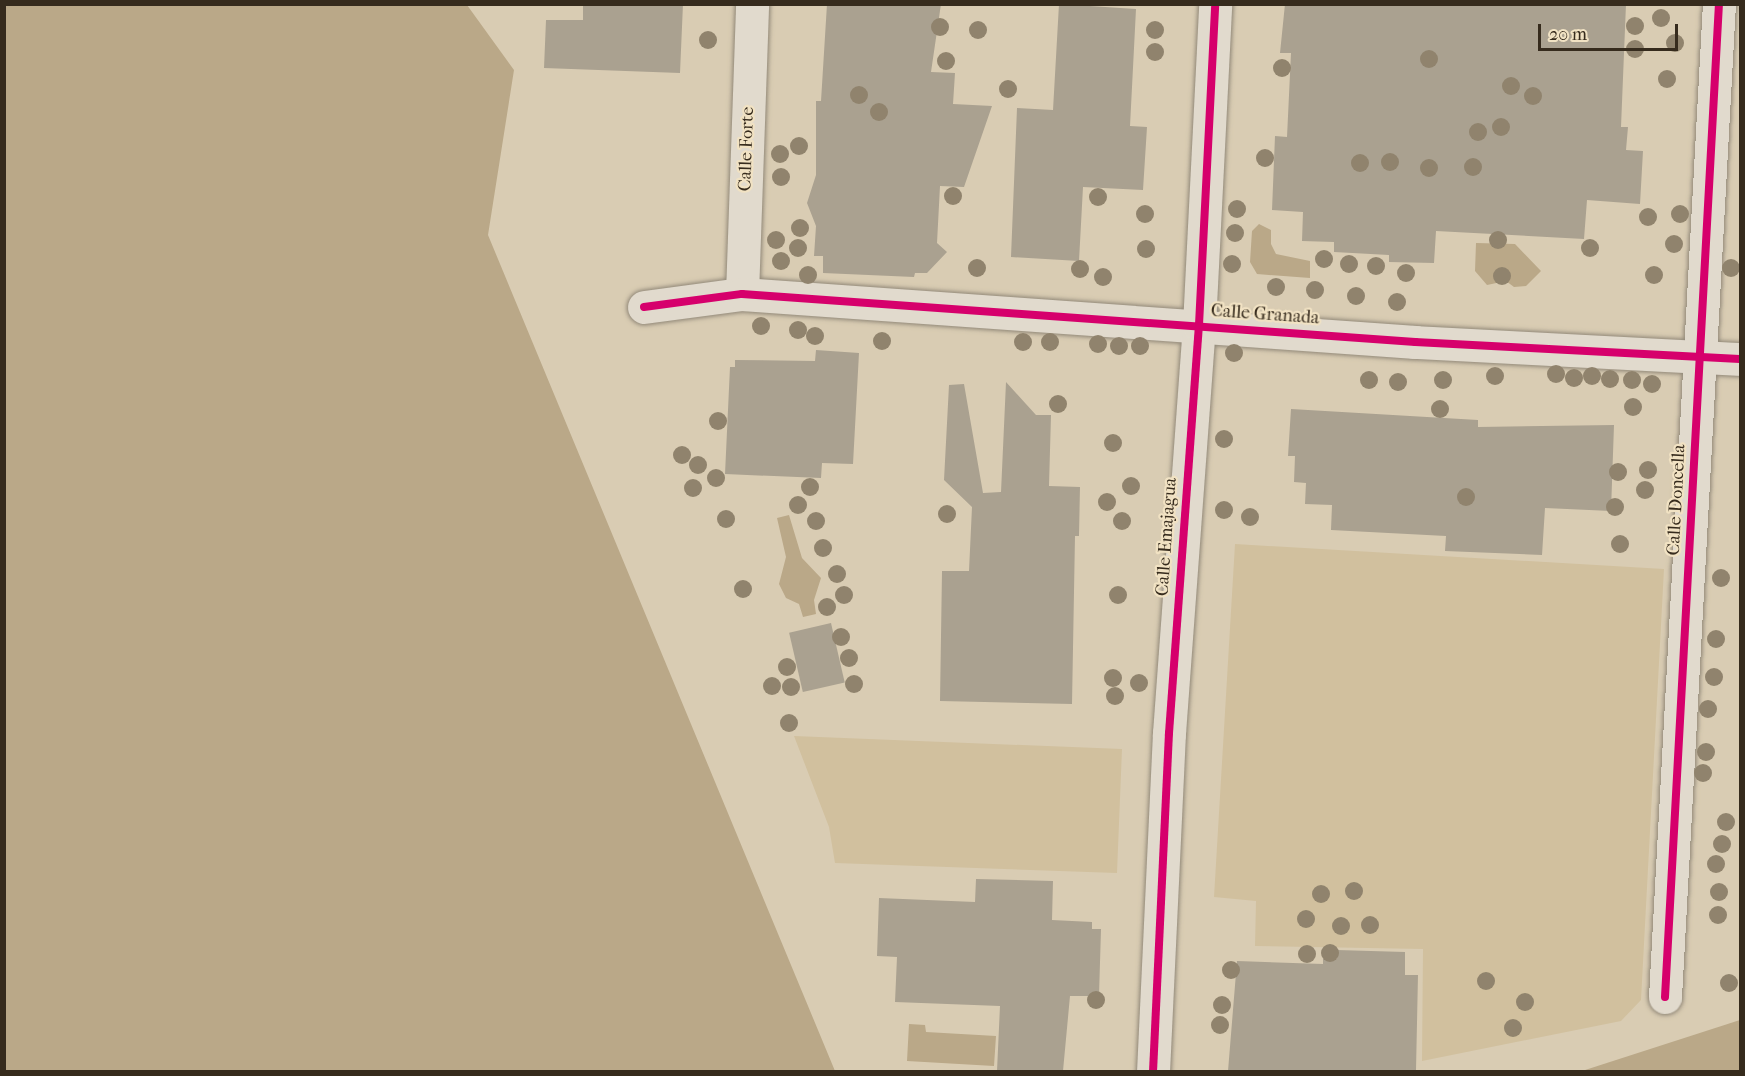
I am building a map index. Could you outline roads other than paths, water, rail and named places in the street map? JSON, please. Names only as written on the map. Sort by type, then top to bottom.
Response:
[{"type":"street","name":"Calle Forte","points":[[742,294],[752,4]]},
{"type":"street","name":"Calle Emajagua","points":[[1153,1071],[1169,733],[1199,325],[1215,4]]},
{"type":"street","name":"Calle Doncella","points":[[1665,997],[1719,4]]},
{"type":"street","name":"Calle Granada","points":[[645,307],[742,294],[1415,342],[1740,359]]}]
